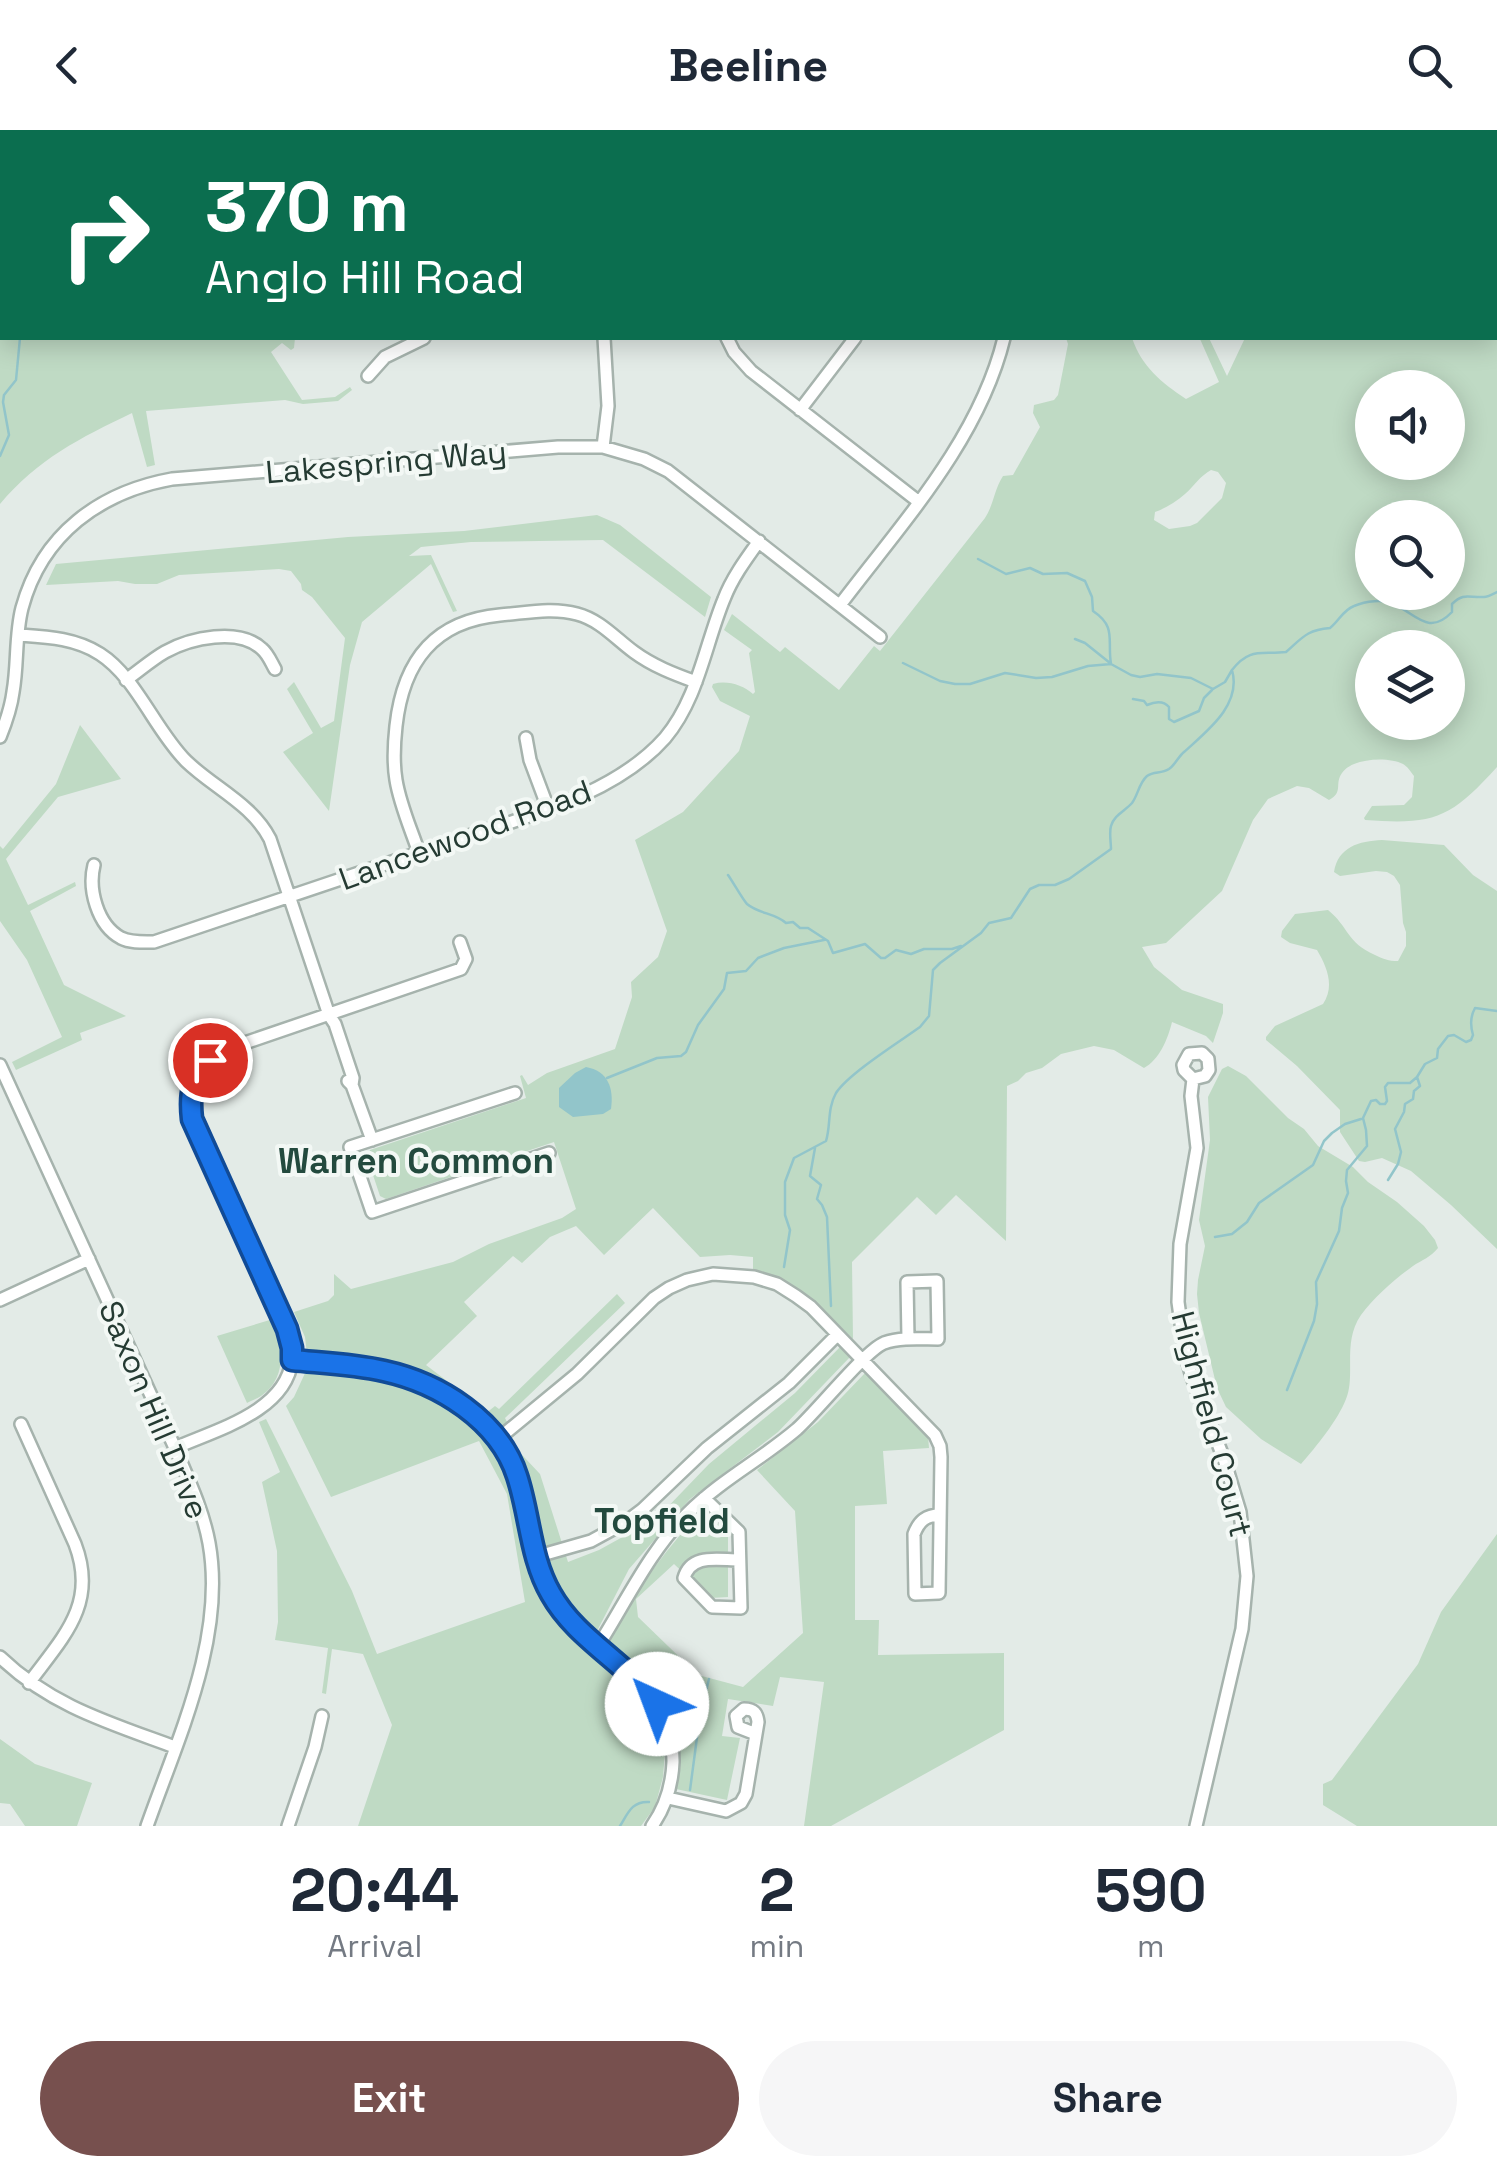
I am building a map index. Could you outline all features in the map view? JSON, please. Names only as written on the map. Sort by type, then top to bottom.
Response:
[{"type":"street","points":[[368,376],[385,358],[420,340]]},
{"type":"street","points":[[602,448],[608,406],[604,340]]},
{"type":"street","points":[[729,340],[741,362],[918,502]]},
{"type":"street","points":[[800,410],[853,340]]},
{"type":"street","points":[[840,605],[948,461],[989,386],[1004,340]]},
{"type":"street","name":"Lakespring Way","points":[[0,736],[14,691],[22,608],[54,544],[102,502],[144,484],[191,478],[558,447],[602,448],[644,459],[668,471],[880,636]]},
{"type":"street","name":"Lancewood Road","points":[[94,864],[91,877],[96,904],[112,931],[132,941],[154,942],[598,789],[635,766],[668,734],[696,682],[731,582],[759,541]]},
{"type":"street","points":[[418,853],[396,778],[398,711],[414,664],[452,626],[502,614],[550,610],[580,615],[666,671],[696,682]]},
{"type":"street","points":[[18,635],[74,641],[104,656],[184,759],[258,820],[270,839],[372,1140]]},
{"type":"street","points":[[126,680],[176,646],[230,637],[261,648],[275,669]]},
{"type":"street","points":[[526,738],[548,808]]},
{"type":"street","points":[[175,1448],[260,1409],[282,1388],[292,1360],[287,1329],[192,1119],[191,1090],[203,1068],[220,1052],[461,969],[466,959],[460,942]]},
{"type":"street","name":"Saxon Hill Drive","points":[[0,1065],[175,1448],[209,1538],[214,1592],[208,1643],[147,1826]]},
{"type":"street","name":"Highfield Court","points":[[1193,1078],[1197,1148],[1178,1264],[1180,1326],[1192,1376],[1234,1489],[1247,1576],[1242,1630],[1196,1826]]},
{"type":"street","points":[[515,1093],[350,1148],[372,1212],[549,1153]]},
{"type":"street","points":[[0,1300],[88,1259]]},
{"type":"street","points":[[498,1438],[578,1374],[654,1298],[669,1288],[713,1274],[754,1277],[777,1284],[811,1308],[935,1435],[941,1457],[939,1593],[915,1594],[914,1534],[923,1519],[940,1514]]},
{"type":"street","points":[[598,1646],[684,1516],[794,1432],[881,1345],[938,1339],[937,1281],[907,1282],[908,1340]]},
{"type":"street","points":[[536,1557],[592,1540],[626,1522],[707,1448],[789,1382],[837,1334]]},
{"type":"street","points":[[292,1360],[359,1366],[413,1379],[456,1402],[498,1438],[516,1472],[536,1557],[553,1598],[576,1626],[648,1692],[664,1718],[673,1752],[668,1798],[652,1826]]},
{"type":"street","points":[[21,1424],[75,1544],[84,1580],[75,1618],[29,1683]]},
{"type":"street","points":[[704,1498],[738,1532],[741,1608],[712,1607],[684,1578],[692,1562],[739,1560]]},
{"type":"street","points":[[0,1657],[29,1683],[85,1714],[175,1747]]},
{"type":"street","points":[[288,1826],[322,1716]]},
{"type":"street","points":[[668,1798],[726,1810],[741,1804],[756,1734]]},
{"type":"green space","points":[[0,340],[295,340],[291,350],[282,343],[271,352],[302,400],[335,397],[350,387],[352,390],[338,401],[303,404],[285,400],[146,411],[155,465],[147,467],[132,413],[45,462],[0,504]]},
{"type":"green space","points":[[1067,340],[1133,340],[1153,373],[1186,399],[1219,382],[1200,340],[1210,340],[1227,376],[1244,340],[1497,340],[1497,767],[1453,808],[1425,819],[1365,820],[1372,806],[1404,805],[1412,797],[1414,776],[1404,765],[1389,760],[1362,761],[1347,768],[1336,794],[1329,800],[1297,786],[1268,799],[1253,820],[1222,891],[1166,943],[1142,947],[1154,967],[1182,990],[1223,1004],[1213,1043],[1206,1036],[1172,1022],[1162,1048],[1144,1068],[1114,1050],[1094,1046],[1061,1054],[1007,1086],[1006,1241],[956,1195],[936,1215],[917,1197],[852,1262],[853,1339],[808,1296],[787,1282],[753,1270],[753,1257],[700,1257],[653,1208],[604,1255],[576,1226],[550,1237],[522,1263],[513,1256],[464,1302],[477,1316],[426,1365],[468,1397],[373,1363],[307,1354],[305,1337],[294,1312],[328,1301],[334,1295],[334,1274],[351,1289],[453,1262],[576,1209],[554,1142],[386,1199],[380,1196],[367,1157],[370,1150],[526,1098],[522,1075],[528,1085],[547,1073],[615,1049],[632,997],[631,982],[658,957],[667,931],[635,840],[683,812],[739,751],[750,716],[720,701],[712,687],[729,683],[755,692],[749,653],[752,650],[724,630],[732,614],[780,652],[785,647],[839,690],[874,646],[880,651],[985,518],[1003,476],[1013,475],[1040,427],[1033,413],[1034,405],[1054,400],[1058,395]],"holes":[[[1207,472],[1218,472],[1226,483],[1222,498],[1197,523],[1169,529],[1154,520],[1155,512],[1178,500]]]},
{"type":"green space","points":[[597,515],[620,525],[711,597],[705,617],[603,540],[471,542],[421,547],[409,556],[431,555],[457,611],[453,612],[431,564],[362,622],[350,665],[329,811],[283,752],[313,733],[287,689],[294,682],[321,728],[334,721],[345,638],[302,590],[291,571],[179,575],[157,584],[118,581],[46,585],[56,564],[348,537],[464,531]]},
{"type":"green space","points":[[80,725],[121,779],[58,797],[6,859],[28,905],[75,882],[76,886],[30,911],[64,985],[126,1016],[80,1033],[82,1040],[16,1070],[12,1062],[62,1037],[27,960],[0,921],[0,846],[3,849],[56,784]]},
{"type":"green space","points":[[1382,840],[1444,845],[1473,875],[1497,891],[1497,1249],[1411,1171],[1382,1158],[1359,1161],[1340,1132],[1340,1110],[1266,1040],[1275,1026],[1323,1004],[1329,990],[1317,950],[1281,937],[1295,914],[1328,910],[1358,945],[1381,958],[1398,961],[1406,946],[1406,932],[1400,885],[1394,876],[1376,871],[1340,876],[1334,872],[1340,857],[1351,847]]},
{"type":"green space","points":[[1228,1066],[1246,1076],[1318,1146],[1353,1167],[1397,1202],[1424,1226],[1438,1248],[1392,1282],[1361,1315],[1352,1336],[1346,1399],[1301,1464],[1261,1439],[1226,1407],[1217,1388],[1199,1313],[1198,1280],[1205,1246],[1199,1220],[1210,1140],[1208,1097],[1222,1069]]},
{"type":"green space","points":[[617,1294],[625,1303],[505,1418],[507,1422],[500,1430],[485,1414],[495,1406],[499,1409]]},
{"type":"green space","points":[[273,1319],[281,1350],[276,1380],[270,1389],[247,1403],[217,1336]]},
{"type":"green space","points":[[840,1347],[850,1357],[778,1432],[690,1499],[629,1569],[597,1631],[589,1630],[568,1609],[548,1571],[524,1470],[509,1441],[540,1474],[568,1562],[657,1518],[709,1464],[795,1393]]},
{"type":"green space","points":[[306,1371],[391,1379],[442,1401],[485,1434],[504,1462],[535,1576],[549,1608],[629,1685],[656,1719],[665,1753],[663,1777],[655,1807],[641,1826],[358,1826],[392,1725],[363,1654],[332,1649],[326,1694],[322,1693],[328,1648],[275,1640],[277,1551],[262,1482],[280,1472],[259,1422],[266,1419],[352,1591],[377,1654],[525,1602],[507,1494],[479,1441],[331,1497],[286,1406]]},
{"type":"green space","points":[[866,1372],[928,1436],[929,1448],[883,1451],[887,1504],[855,1506],[855,1620],[879,1620],[878,1655],[1004,1653],[1004,1730],[831,1826],[804,1826],[824,1682],[780,1677],[773,1706],[728,1699],[722,1736],[740,1738],[727,1800],[676,1789],[680,1758],[669,1716],[653,1691],[608,1643],[650,1573],[702,1510],[728,1533],[728,1597],[710,1598],[674,1564],[636,1599],[638,1617],[698,1675],[743,1687],[803,1633],[795,1511],[757,1470],[818,1422]]},
{"type":"green space","points":[[1497,1534],[1497,1826],[1357,1826],[1323,1805],[1323,1784],[1332,1780],[1418,1664],[1441,1612]]},
{"type":"green space","points":[[0,1739],[35,1764],[92,1783],[77,1826],[25,1826],[10,1804],[0,1803]]},
{"type":"water","points":[[586,1067],[600,1072],[608,1082],[611,1109],[603,1114],[573,1117],[559,1107],[559,1088]]},
{"type":"waterway","points":[[0,456],[9,435],[4,395],[16,380],[20,340]]},
{"type":"waterway","points":[[978,559],[1006,574],[1030,568],[1043,574],[1067,573],[1085,581],[1093,611],[1110,634],[1111,664]]},
{"type":"waterway","points":[[784,1267],[790,1230],[785,1215],[785,1182],[794,1158],[826,1141],[836,1093],[929,1016],[933,970],[940,963],[989,923],[1011,918],[1030,889],[1069,879],[1111,849],[1112,822],[1132,803],[1144,779],[1171,767],[1227,706],[1234,683],[1232,670],[1238,663],[1256,654],[1286,652],[1306,635],[1330,628],[1347,610],[1364,603],[1390,602],[1430,623],[1444,619],[1460,598],[1497,592]]},
{"type":"waterway","points":[[1075,639],[1110,663]]},
{"type":"waterway","points":[[903,663],[955,684],[970,684],[1005,673],[1052,677],[1111,664],[1131,675],[1191,678],[1213,689],[1225,682],[1232,670]]},
{"type":"waterway","points":[[1133,699],[1147,705],[1164,703],[1169,707],[1169,719],[1174,722],[1199,711],[1212,690]]},
{"type":"waterway","points":[[728,875],[747,904],[786,923],[808,928],[828,941],[833,953],[865,944],[885,958],[896,950],[911,954],[961,946]]},
{"type":"waterway","points":[[607,1078],[657,1058],[686,1052],[698,1025],[724,989],[727,973],[746,971],[758,958],[784,948],[824,940]]},
{"type":"waterway","points":[[1388,1180],[1401,1152],[1395,1129],[1405,1104],[1420,1086],[1417,1077],[1425,1064],[1437,1058],[1438,1049],[1448,1036],[1471,1040],[1475,1008],[1497,1011]]},
{"type":"waterway","points":[[1287,1390],[1314,1321],[1316,1282],[1339,1231],[1348,1193],[1347,1170],[1367,1146],[1363,1118],[1371,1101],[1385,1104],[1388,1083],[1410,1083],[1417,1077]]},
{"type":"waterway","points":[[1215,1237],[1232,1234],[1247,1222],[1259,1203],[1313,1165],[1332,1133],[1361,1119]]},
{"type":"waterway","points":[[815,1148],[810,1176],[821,1185],[817,1199],[827,1217],[831,1306]]},
{"type":"waterway","points":[[690,1790],[709,1679]]},
{"type":"waterway","points":[[620,1826],[634,1806],[649,1802]]},
{"type":"district","name":"Warren Common","points":[[416,1161]]},
{"type":"district","name":"Topfield","points":[[662,1521]]},
{"type":"route","points":[[210,1060],[191,1090],[192,1119],[287,1329],[292,1360],[359,1366],[413,1379],[477,1417],[498,1438],[516,1472],[536,1557],[553,1598],[576,1626],[657,1704]]}]
